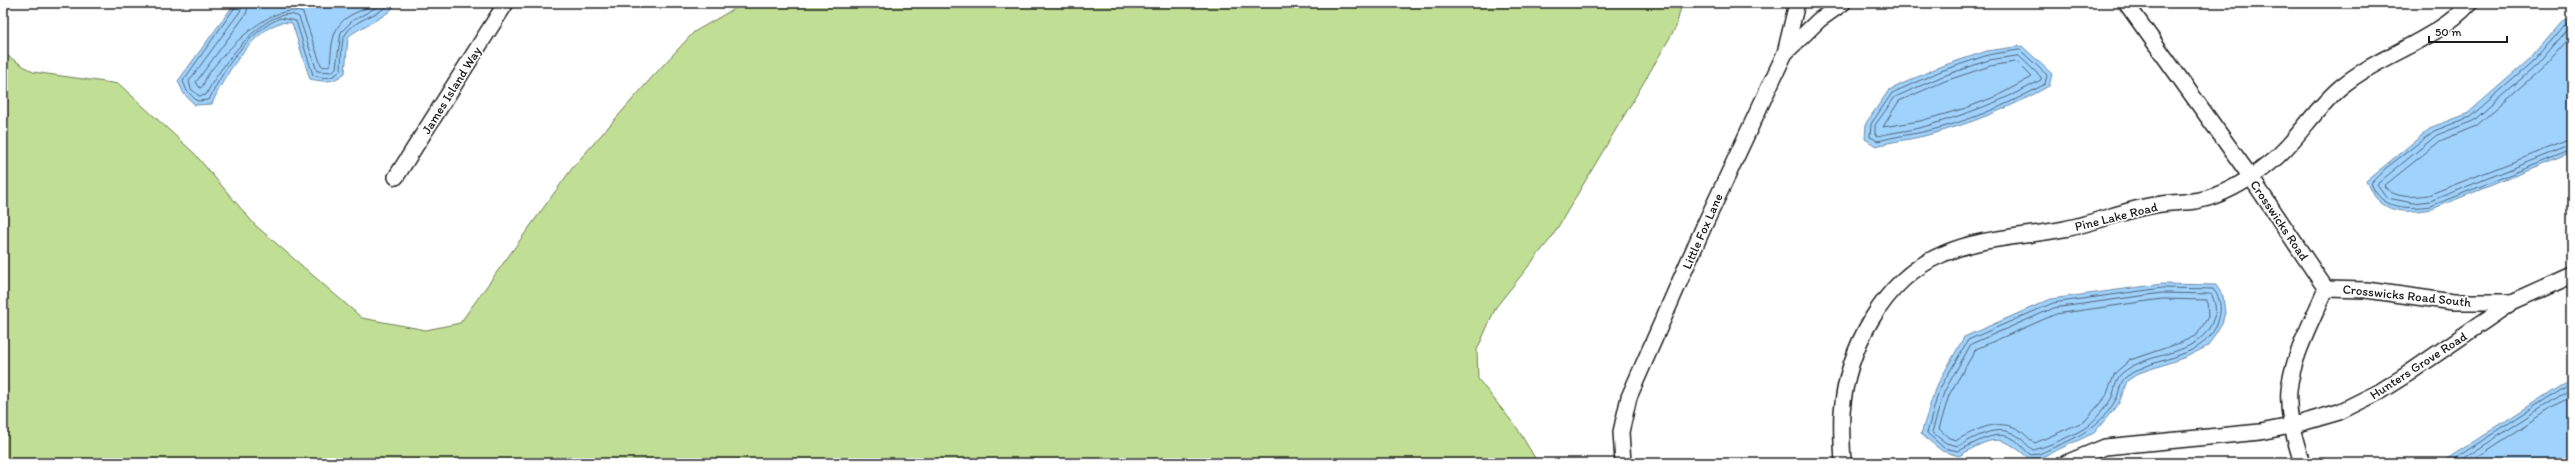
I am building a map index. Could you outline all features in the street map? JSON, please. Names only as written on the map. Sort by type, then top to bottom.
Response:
[{"type":"street","name":"James Island Way","points":[[396,177],[506,3]]},
{"type":"street","name":"Little Fox Lane","points":[[1623,463],[1621,432],[1629,397],[1704,226],[1785,53],[1797,3]]},
{"type":"street","points":[[1785,53],[1819,20],[1843,3]]},
{"type":"street","name":"Pine Lake Road","points":[[1843,463],[1842,412],[1845,389],[1861,339],[1867,325],[1893,290],[1915,270],[1942,254],[1968,245],[2065,229],[2153,205],[2200,200],[2228,190],[2250,176],[2284,150],[2341,87],[2384,59],[2439,31],[2470,3]]},
{"type":"street","name":"Crosswicks Road","points":[[2130,4],[2250,176],[2326,289]]},
{"type":"street","name":"Hunters Grove Road","points":[[2066,463],[2091,451],[2112,446],[2260,432],[2291,426],[2339,412],[2379,392],[2512,302],[2572,275]]},
{"type":"street","points":[[2302,463],[2291,426],[2289,389],[2308,331],[2326,289]]},
{"type":"street","name":"Crosswicks Road South","points":[[2326,289],[2366,290],[2453,302],[2512,302]]},
{"type":"green space","points":[[744,3],[1682,3],[1676,27],[1634,99],[1552,237],[1496,307],[1477,350],[1478,379],[1517,428],[1538,463],[3,463],[3,53],[33,72],[119,84],[194,153],[255,225],[362,318],[426,330],[460,323],[573,167],[654,75],[694,32]]},
{"type":"water","points":[[235,3],[396,3],[388,13],[348,37],[345,73],[337,79],[325,81],[310,79],[292,23],[281,23],[269,28],[259,36],[239,57],[223,82],[212,104],[195,105],[184,94],[178,81]]},
{"type":"water","points":[[2572,19],[2572,153],[2432,209],[2421,211],[2401,211],[2392,209],[2377,200],[2366,181],[2432,127],[2467,114],[2531,58],[2562,22]]},
{"type":"water","points":[[2022,46],[2052,74],[2049,86],[2019,102],[1957,127],[1940,132],[1876,146],[1865,139],[1866,123],[1889,90],[1939,67],[1987,51]]},
{"type":"water","points":[[2162,284],[2216,285],[2223,296],[2225,313],[2222,323],[2208,346],[2186,357],[2139,373],[2127,381],[2119,403],[2094,433],[2040,458],[2029,459],[2010,444],[1996,440],[1988,441],[1959,456],[1942,451],[1921,434],[1935,389],[1964,337],[2051,299]]},
{"type":"water","points":[[2572,378],[2570,463],[2440,463],[2442,462]]}]
